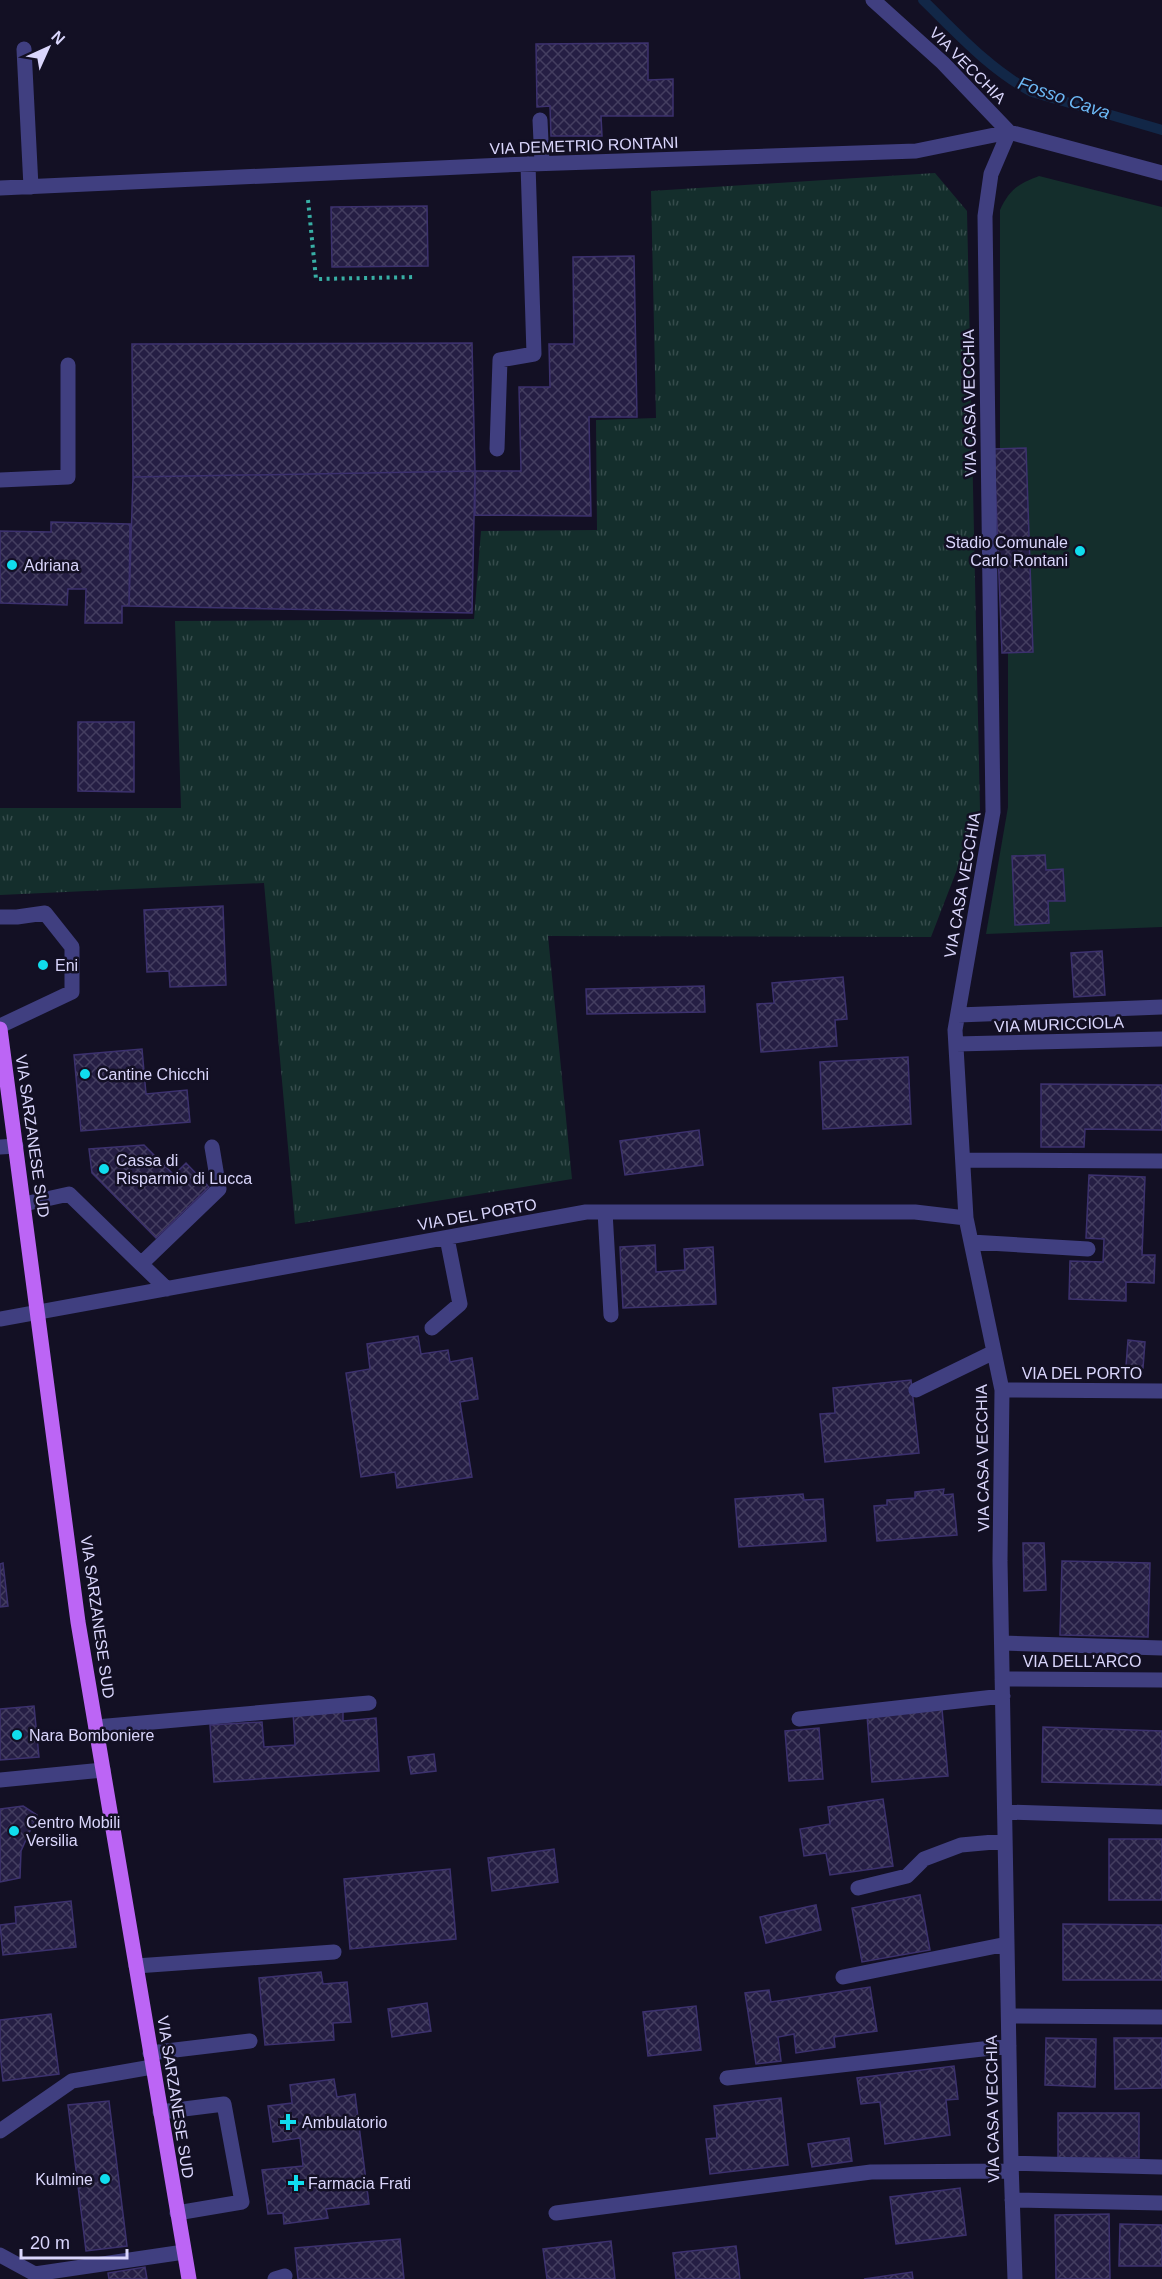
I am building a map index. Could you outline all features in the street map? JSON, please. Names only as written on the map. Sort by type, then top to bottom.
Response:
[{"type":"main road","name":"VIA SARZANESE SUD","points":[[0,1027],[3,1073],[16,1146],[39,1312],[78,1622],[189,2279]]},
{"type":"street","name":"VIA VECCHIA","points":[[873,0],[943,63],[1009,132]]},
{"type":"street","points":[[24,50],[31,187]]},
{"type":"street","points":[[497,448],[500,360],[534,354],[535,164],[540,120]]},
{"type":"street","name":"VIA DEMETRIO RONTANI","points":[[0,188],[535,164],[916,151],[1009,132],[1162,173]]},
{"type":"street","name":"VIA CASA VECCHIA","points":[[1009,132],[991,174],[985,216],[993,812],[955,1030],[966,1218],[1002,1390],[1000,1561],[1015,2279]]},
{"type":"street","points":[[0,480],[68,477],[68,365]]},
{"type":"street","points":[[0,916],[17,917],[45,913],[72,947],[72,992],[0,1027]]},
{"type":"street","points":[[958,1015],[1162,1007]]},
{"type":"street","name":"VIA MURICCIOLA","points":[[956,1044],[1162,1039]]},
{"type":"street","points":[[0,1147],[16,1146]]},
{"type":"street","points":[[141,1264],[219,1189],[212,1147]]},
{"type":"street","points":[[963,1160],[1162,1161]]},
{"type":"street","points":[[24,1204],[69,1194],[167,1289]]},
{"type":"street","name":"VIA DEL PORTO","points":[[0,1318],[586,1212],[915,1212],[966,1218]]},
{"type":"street","points":[[605,1212],[611,1315]]},
{"type":"street","points":[[432,1328],[460,1304],[447,1238]]},
{"type":"street","points":[[971,1242],[1088,1249]]},
{"type":"street","points":[[916,1390],[994,1352]]},
{"type":"street","name":"VIA DEL PORTO","points":[[1002,1390],[1162,1391]]},
{"type":"street","points":[[1002,1643],[1162,1648]]},
{"type":"street","name":"VIA DELL'ARCO","points":[[1002,1679],[1162,1680]]},
{"type":"street","points":[[799,1719],[1003,1696]]},
{"type":"street","points":[[96,1727],[369,1702]]},
{"type":"street","points":[[0,1779],[103,1770]]},
{"type":"street","points":[[1005,1812],[1162,1817]]},
{"type":"street","points":[[858,1888],[907,1876],[924,1859],[961,1845],[1005,1841]]},
{"type":"street","points":[[843,1977],[1007,1944]]},
{"type":"street","points":[[136,1966],[334,1952]]},
{"type":"street","name":"VIA CASA VECCHIA","points":[[1008,2016],[1162,2017]]},
{"type":"street","points":[[0,2131],[72,2081],[151,2060],[250,2041]]},
{"type":"street","points":[[727,2078],[1009,2046]]},
{"type":"street","points":[[160,2112],[224,2104],[242,2202],[177,2213]]},
{"type":"street","points":[[556,2213],[871,2172],[1011,2167],[1162,2167]]},
{"type":"street","name":"VIA CASA VECCHIA","points":[[1012,2200],[1162,2203]]},
{"type":"street","points":[[0,2255],[35,2274],[184,2252]]},
{"type":"path","points":[[306,174],[316,279],[416,277]]},
{"type":"green space","points":[[935,173],[967,211],[980,810],[931,937],[548,936],[572,1179],[295,1224],[264,883],[0,895],[0,808],[181,808],[175,621],[474,619],[481,531],[597,530],[596,420],[656,418],[651,191]]},
{"type":"green space","name":"Stadio Comunale Carlo Rontani","points":[[1039,176],[1162,207],[1162,927],[986,934],[1008,807],[1008,653],[1002,653],[994,449],[1000,448],[1000,210],[1015,188]]},
{"type":"building","points":[[648,43],[648,80],[673,79],[673,116],[601,116],[602,136],[551,136],[550,106],[537,107],[536,44]]},
{"type":"building","points":[[427,206],[428,266],[332,267],[331,207]]},
{"type":"building","points":[[634,256],[637,417],[589,417],[591,516],[475,515],[475,471],[521,471],[519,387],[550,387],[549,344],[574,344],[573,257]]},
{"type":"building","points":[[472,343],[475,471],[133,477],[132,344]]},
{"type":"building","points":[[1026,448],[1033,652],[1002,653],[994,449]]},
{"type":"building","points":[[475,471],[472,613],[129,606],[133,477]]},
{"type":"building","points":[[51,522],[130,524],[129,606],[122,606],[122,623],[85,623],[86,589],[68,589],[67,605],[0,603],[0,531],[51,532]]},
{"type":"building","points":[[78,722],[134,722],[134,792],[78,791]]},
{"type":"building","points":[[1045,855],[1046,870],[1063,869],[1065,901],[1048,901],[1049,923],[1015,925],[1012,856]]},
{"type":"building","points":[[223,906],[226,985],[170,987],[169,971],[147,972],[144,910]]},
{"type":"building","points":[[1102,951],[1105,995],[1074,997],[1071,953]]},
{"type":"building","points":[[843,977],[847,1019],[835,1020],[837,1046],[761,1052],[757,1004],[774,1003],[772,983]]},
{"type":"building","points":[[704,986],[705,1012],[587,1014],[586,989]]},
{"type":"building","points":[[142,1049],[146,1094],[187,1090],[190,1122],[81,1131],[74,1055]]},
{"type":"building","points":[[908,1057],[911,1124],[823,1129],[820,1062]]},
{"type":"building","points":[[1041,1084],[1162,1085],[1162,1130],[1085,1129],[1084,1147],[1041,1147]]},
{"type":"building","points":[[699,1130],[703,1165],[625,1175],[620,1141]]},
{"type":"building","points":[[144,1145],[174,1175],[186,1163],[209,1187],[156,1238],[92,1173],[89,1149]]},
{"type":"building","points":[[1089,1175],[1145,1177],[1142,1255],[1155,1255],[1154,1283],[1126,1282],[1126,1301],[1069,1299],[1070,1261],[1103,1262],[1104,1239],[1086,1238]]},
{"type":"building","points":[[655,1245],[656,1272],[685,1270],[684,1249],[713,1247],[716,1304],[623,1308],[620,1247]]},
{"type":"building","points":[[418,1336],[421,1354],[448,1350],[450,1362],[472,1358],[478,1399],[460,1402],[472,1477],[397,1488],[395,1472],[361,1477],[346,1373],[370,1369],[367,1344]]},
{"type":"building","points":[[1128,1340],[1145,1342],[1143,1368],[1126,1366]]},
{"type":"building","points":[[911,1380],[919,1453],[825,1462],[820,1414],[835,1413],[833,1388]]},
{"type":"building","points":[[944,1489],[943,1495],[953,1494],[957,1535],[877,1541],[874,1506],[887,1505],[887,1500],[915,1498],[915,1492]]},
{"type":"building","points":[[803,1494],[804,1500],[823,1499],[826,1541],[739,1547],[735,1499]]},
{"type":"building","points":[[1023,1543],[1044,1543],[1046,1590],[1024,1591]]},
{"type":"building","points":[[1062,1561],[1150,1563],[1148,1637],[1060,1635]]},
{"type":"building","points":[[3,1563],[8,1606],[0,1607],[0,1564]]},
{"type":"building","points":[[34,1706],[39,1757],[0,1760],[0,1709]]},
{"type":"building","points":[[343,1709],[343,1721],[376,1718],[379,1771],[214,1782],[210,1725],[262,1722],[264,1747],[295,1745],[293,1712]]},
{"type":"building","points":[[942,1709],[948,1776],[872,1782],[867,1715]]},
{"type":"building","points":[[1043,1727],[1162,1731],[1162,1785],[1042,1782]]},
{"type":"building","points":[[819,1728],[823,1779],[789,1781],[785,1731]]},
{"type":"building","points":[[434,1754],[436,1771],[411,1774],[408,1757]]},
{"type":"building","points":[[883,1799],[893,1866],[830,1875],[826,1853],[804,1856],[800,1829],[830,1824],[828,1807]]},
{"type":"building","points":[[23,1806],[37,1815],[21,1851],[20,1878],[0,1882],[0,1809]]},
{"type":"building","points":[[1109,1839],[1162,1839],[1162,1900],[1109,1900]]},
{"type":"building","points":[[554,1849],[558,1882],[492,1891],[488,1858]]},
{"type":"building","points":[[450,1869],[456,1939],[350,1949],[344,1879]]},
{"type":"building","points":[[920,1895],[930,1950],[862,1962],[852,1908]]},
{"type":"building","points":[[71,1901],[76,1947],[3,1955],[0,1925],[16,1923],[15,1907]]},
{"type":"building","points":[[816,1905],[821,1930],[766,1943],[760,1917]]},
{"type":"building","points":[[1063,1924],[1162,1925],[1162,1980],[1063,1980]]},
{"type":"building","points":[[321,1972],[323,1984],[347,1982],[351,2022],[333,2023],[334,2040],[265,2045],[259,1978]]},
{"type":"building","points":[[870,1987],[877,2031],[834,2037],[835,2047],[796,2053],[794,2034],[778,2037],[781,2061],[756,2064],[745,1993],[769,1990],[771,2002]]},
{"type":"building","points":[[427,2003],[431,2031],[392,2037],[388,2009]]},
{"type":"building","points":[[696,2006],[701,2050],[648,2056],[643,2012]]},
{"type":"building","points":[[51,2014],[59,2074],[3,2081],[0,2020]]},
{"type":"building","points":[[1046,2038],[1096,2039],[1095,2087],[1045,2085]]},
{"type":"building","points":[[1114,2038],[1162,2038],[1162,2088],[1115,2089]]},
{"type":"building","points":[[954,2066],[958,2099],[946,2100],[950,2135],[885,2144],[880,2102],[861,2104],[857,2078]]},
{"type":"building","points":[[334,2079],[337,2097],[355,2094],[369,2204],[326,2209],[328,2218],[284,2224],[283,2213],[268,2214],[262,2170],[303,2166],[300,2138],[273,2142],[268,2106],[292,2103],[290,2085]]},
{"type":"building","points":[[781,2098],[788,2165],[710,2174],[706,2139],[717,2138],[714,2106]]},
{"type":"building","points":[[109,2101],[127,2246],[86,2251],[68,2105]]},
{"type":"building","points":[[1058,2113],[1139,2113],[1139,2158],[1058,2158]]},
{"type":"building","points":[[849,2138],[852,2161],[812,2167],[808,2144]]},
{"type":"building","points":[[960,2188],[966,2235],[896,2244],[890,2197]]},
{"type":"building","points":[[1109,2214],[1110,2279],[1056,2279],[1055,2215]]},
{"type":"building","points":[[1120,2224],[1162,2225],[1162,2266],[1119,2266]]},
{"type":"building","points":[[400,2239],[404,2279],[298,2279],[295,2248]]},
{"type":"building","points":[[611,2241],[615,2279],[547,2279],[543,2249]]},
{"type":"building","points":[[736,2246],[740,2279],[676,2279],[673,2253]]},
{"type":"building","points":[[145,2267],[147,2279],[109,2279],[108,2273]]},
{"type":"building","points":[[912,2272],[913,2279],[864,2279]]},
{"type":"waterway","name":"Fosso Cava","points":[[923,0],[961,38],[1002,73],[1032,92],[1162,130]]},
{"type":"place","name":"Stadio Comunale Carlo Rontani","points":[[1080,551]]},
{"type":"place","name":"Adriana","points":[[12,565]]},
{"type":"place","name":"Eni","points":[[43,965]]},
{"type":"place","name":"Cantine Chicchi","points":[[85,1074]]},
{"type":"place","name":"Cassa di Risparmio di Lucca","points":[[104,1169]]},
{"type":"place","name":"Nara Bomboniere","points":[[17,1735]]},
{"type":"place","name":"Centro Mobili Versilia","points":[[14,1831]]},
{"type":"place","name":"Ambulatorio","points":[[288,2122]]},
{"type":"place","name":"Kulmine","points":[[105,2179]]},
{"type":"place","name":"Farmacia Frati","points":[[296,2183]]}]
